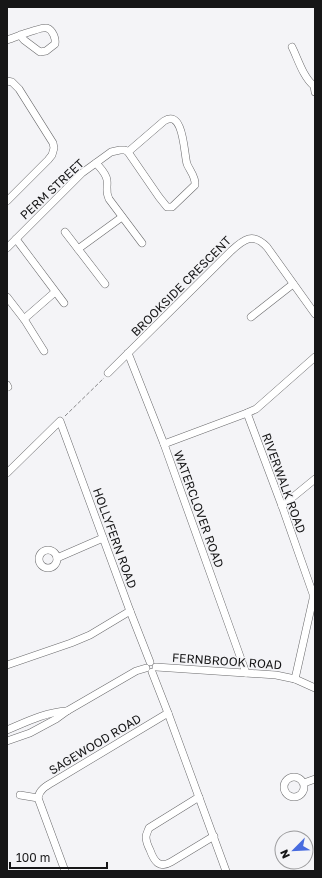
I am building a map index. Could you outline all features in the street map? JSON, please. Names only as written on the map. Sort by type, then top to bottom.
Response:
[{"type":"street","points":[[7,40],[20,35],[46,28],[49,29],[55,38],[55,44],[46,51],[40,52],[24,40],[20,35]]},
{"type":"street","points":[[292,47],[310,82],[315,87]]},
{"type":"street","points":[[7,81],[12,82],[18,89],[46,131],[53,143],[54,148],[52,155],[48,160],[7,201]]},
{"type":"street","points":[[170,118],[174,119],[177,122],[182,134],[186,161],[195,181],[195,185],[172,207],[167,207],[128,152],[164,121],[170,118]]},
{"type":"street","name":"PERM STREET","points":[[7,248],[76,179],[96,163],[111,152],[125,150],[128,152]]},
{"type":"street","points":[[96,163],[106,176],[106,192],[109,199],[142,243]]},
{"type":"street","points":[[78,249],[122,217]]},
{"type":"street","points":[[65,232],[105,284]]},
{"type":"street","name":"BROOKSIDE CRESCENT","points":[[108,373],[231,251],[244,240],[250,238],[256,239],[264,244],[315,314]]},
{"type":"street","points":[[16,239],[64,302]]},
{"type":"street","points":[[251,317],[293,284]]},
{"type":"street","points":[[24,320],[56,292]]},
{"type":"street","points":[[7,297],[44,351]]},
{"type":"street","name":"WATERCLOVER ROAD","points":[[128,354],[164,444],[246,673]]},
{"type":"street","points":[[164,444],[247,413],[260,406],[315,357]]},
{"type":"street","name":"RIVERWALK ROAD","points":[[247,413],[313,594],[296,679]]},
{"type":"street","points":[[7,474],[60,421]]},
{"type":"street","name":"HOLLYFERN ROAD","points":[[60,421],[226,871]]},
{"type":"street","points":[[282,506],[315,479]]},
{"type":"street","points":[[57,558],[103,538]]},
{"type":"street","points":[[7,665],[78,641],[130,611]]},
{"type":"street","points":[[7,741],[30,733],[136,671],[151,667]]},
{"type":"street","name":"FERNBROOK ROAD","points":[[151,667],[276,675],[296,679]]},
{"type":"street","points":[[296,679],[315,688]]},
{"type":"street","points":[[7,730],[58,711],[67,711]]},
{"type":"street","name":"SAGEWOOD ROAD","points":[[38,798],[40,791],[47,786],[168,713]]},
{"type":"street","points":[[26,722],[30,733]]},
{"type":"street","points":[[304,783],[315,779]]},
{"type":"street","points":[[20,795],[38,798],[65,871]]},
{"type":"street","points":[[199,797],[149,828],[146,835],[152,856],[155,861],[164,865],[214,836]]},
{"type":"path","points":[[60,421],[108,373]]}]
